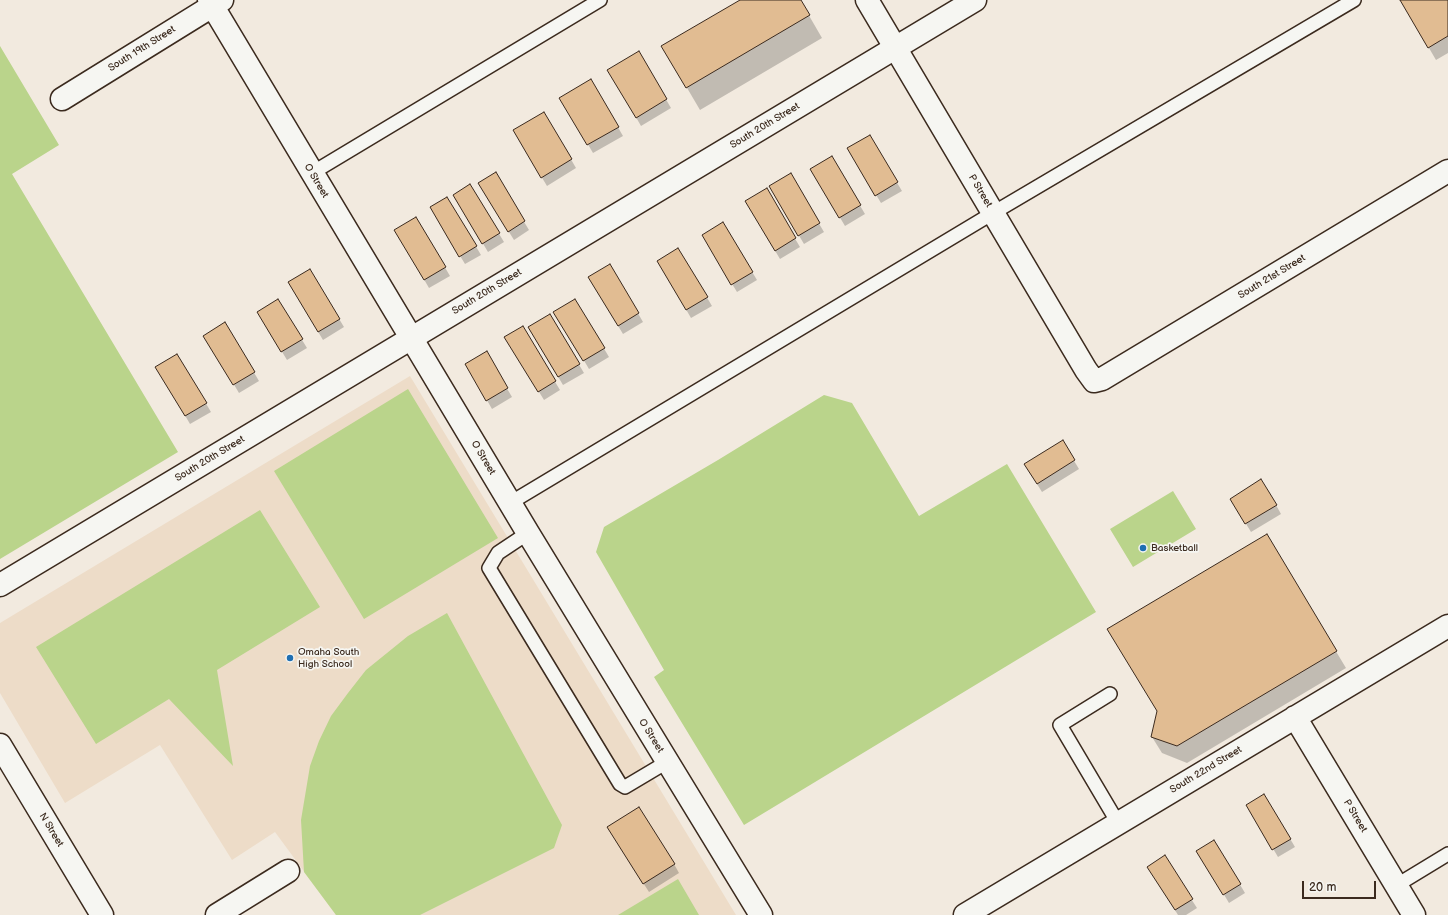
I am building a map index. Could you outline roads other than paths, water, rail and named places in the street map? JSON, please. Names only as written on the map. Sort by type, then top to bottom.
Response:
[{"type":"street","name":"P Street","points":[[866,0],[1086,370],[1094,380]]},
{"type":"street","name":"South 20th Street","points":[[0,585],[975,0]]},
{"type":"street","name":"O Street","points":[[214,2],[312,173],[410,338],[761,915]]},
{"type":"street","name":"South 19th Street","points":[[62,98],[214,2]]},
{"type":"street","name":"South 21st Street","points":[[1094,380],[1102,379],[1448,171]]},
{"type":"street","name":"South 22nd Street","points":[[965,915],[1448,626]]},
{"type":"street","name":"P Street","points":[[1295,717],[1414,915]]},
{"type":"street","name":"N Street","points":[[0,745],[102,915]]},
{"type":"street","points":[[217,915],[288,871]]},
{"type":"lane","points":[[312,173],[600,0]]},
{"type":"lane","points":[[510,503],[993,212],[1354,0]]},
{"type":"lane","points":[[528,533],[498,553],[489,568],[620,784],[625,787],[667,762]]},
{"type":"lane","points":[[1110,694],[1060,725],[1118,824]]},
{"type":"lane","points":[[1396,885],[1448,854]]},
{"type":"place","name":"Basketball","points":[[1143,548]]},
{"type":"place","name":"Omaha South High School","points":[[290,658]]}]
